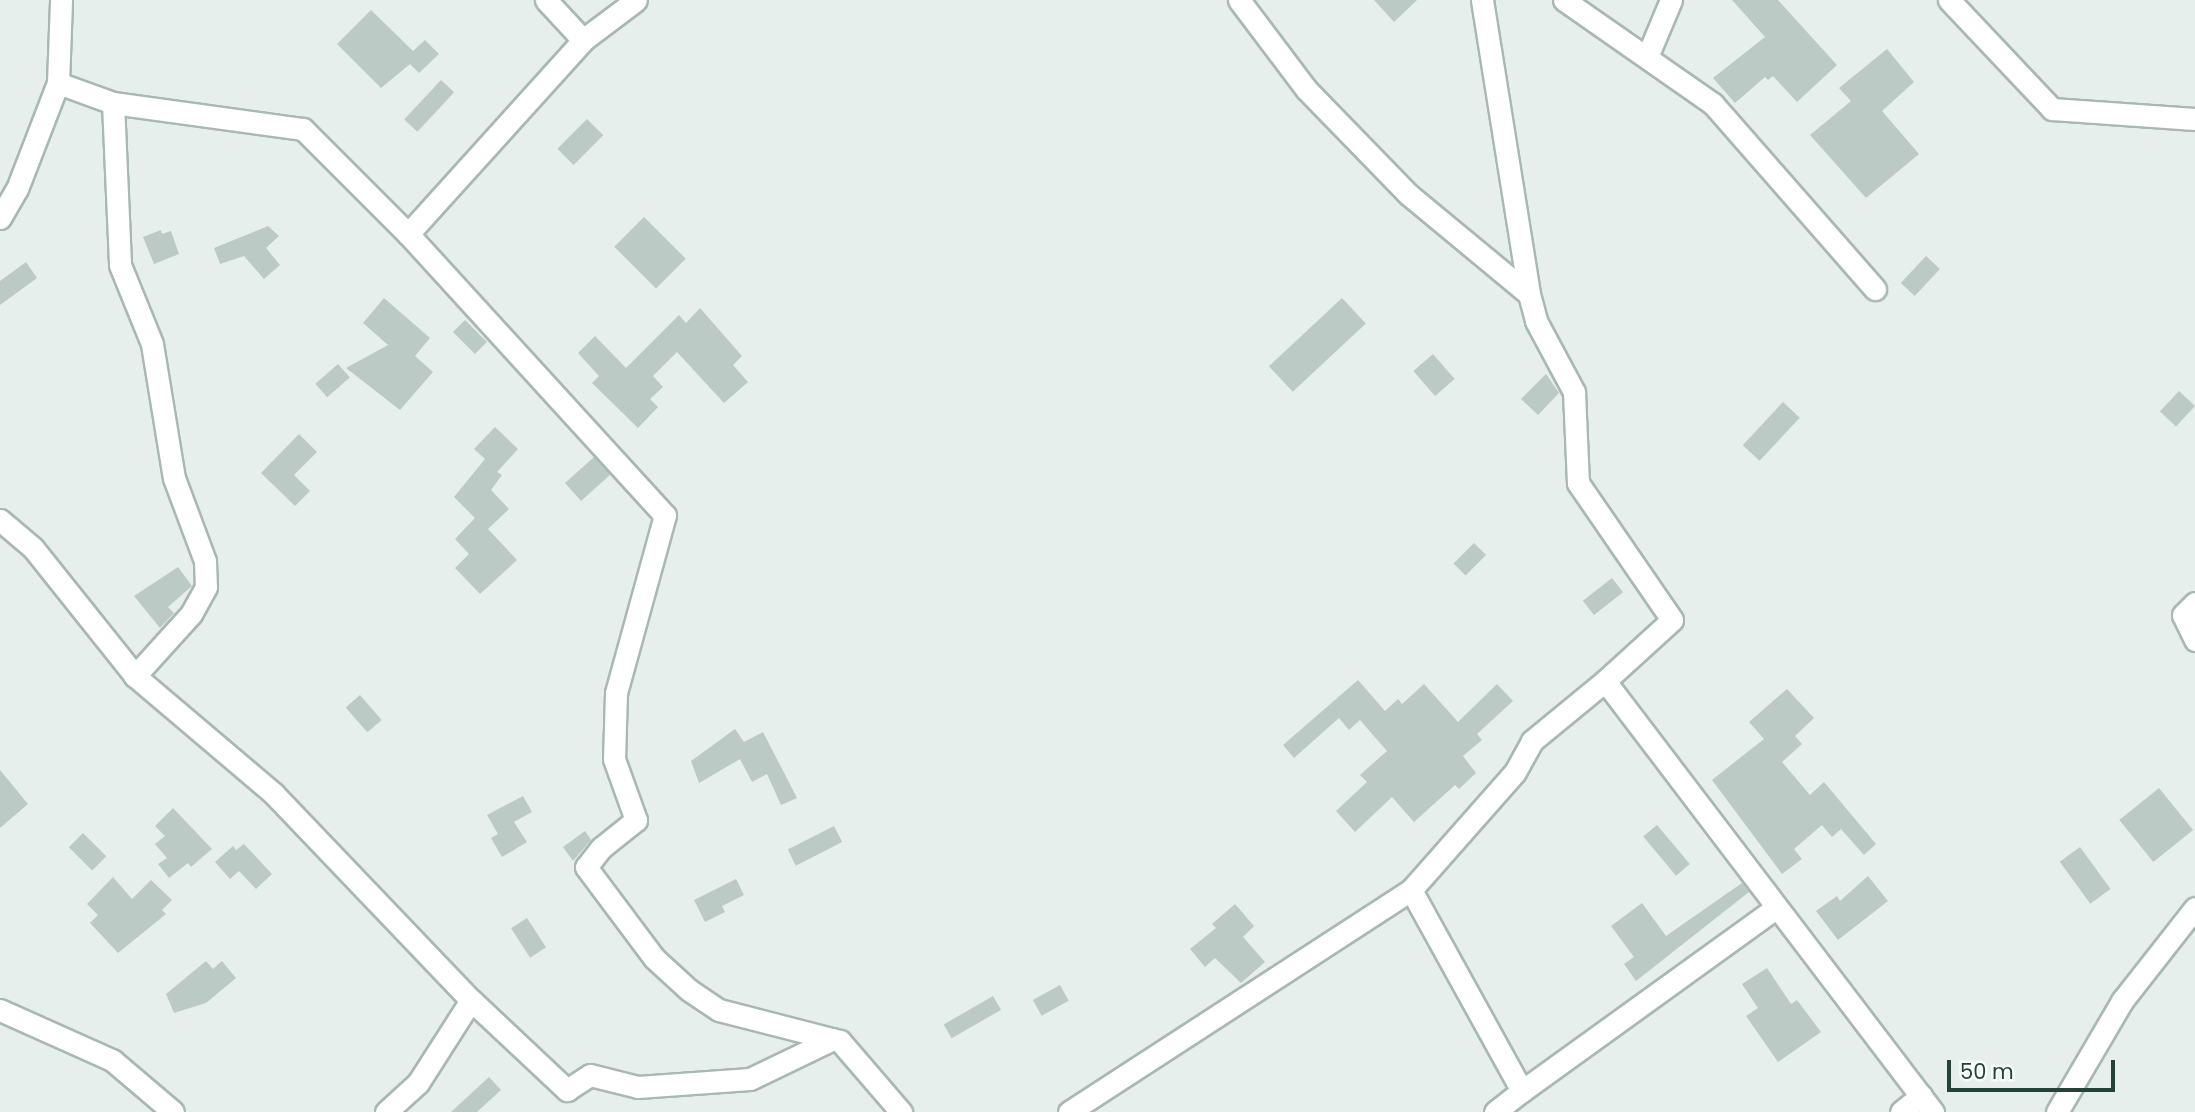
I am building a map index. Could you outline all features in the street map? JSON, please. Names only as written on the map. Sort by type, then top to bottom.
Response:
[{"type":"street","points":[[0,218],[17,189],[58,83],[61,0]]},
{"type":"street","points":[[546,0],[583,40]]},
{"type":"street","points":[[408,234],[583,40],[636,0]]},
{"type":"street","points":[[1239,0],[1306,89],[1408,194],[1529,294]]},
{"type":"street","points":[[1069,1112],[1411,890],[1515,772],[1532,741],[1605,681],[1672,620],[1578,483],[1574,392],[1536,321],[1529,294],[1482,0]]},
{"type":"street","points":[[1564,0],[1713,104],[1875,289]]},
{"type":"street","points":[[1647,57],[1671,0]]},
{"type":"street","points":[[1949,0],[2052,109],[2195,119]]},
{"type":"street","points":[[58,83],[113,103],[303,129],[408,234],[665,515],[616,693],[614,759],[636,820],[601,848],[586,867],[654,958],[699,997],[719,1010],[833,1039],[855,1055],[901,1112]]},
{"type":"street","points":[[113,103],[120,265],[152,344],[174,478],[205,561],[205,587],[191,614],[135,676]]},
{"type":"street","points":[[0,520],[33,548],[135,676],[274,794],[471,1000],[567,1090],[590,1075],[638,1087],[750,1079],[833,1039]]},
{"type":"street","points":[[2195,603],[2183,615],[2195,640]]},
{"type":"street","points":[[1605,681],[1774,909],[1927,1104],[1901,1112]]},
{"type":"street","points":[[1411,890],[1522,1091]]},
{"type":"street","points":[[2057,1112],[2122,1001],[2195,908]]},
{"type":"street","points":[[1495,1112],[1774,909]]},
{"type":"street","points":[[386,1112],[418,1083],[471,1000]]},
{"type":"street","points":[[0,1010],[112,1059],[173,1112]]},
{"type":"building","points":[[1374,0],[1417,0],[1394,22]]},
{"type":"building","points":[[1732,0],[1778,0],[1837,65],[1797,102],[1773,76],[1768,80],[1765,77],[1735,103],[1713,78],[1765,37]]},
{"type":"building","points":[[371,10],[413,51],[425,40],[439,54],[419,73],[410,64],[381,88],[337,44]]},
{"type":"building","points":[[1887,49],[1914,82],[1882,111],[1919,154],[1866,198],[1810,135],[1851,101],[1839,88]]},
{"type":"building","points":[[441,80],[454,92],[417,132],[404,119]]},
{"type":"building","points":[[587,119],[603,135],[574,165],[557,149]]},
{"type":"building","points":[[644,217],[686,259],[656,288],[614,247]]},
{"type":"building","points":[[268,226],[279,236],[266,248],[280,265],[264,279],[244,256],[220,264],[214,248]]},
{"type":"building","points":[[161,230],[162,234],[171,231],[179,254],[154,264],[143,237]]},
{"type":"building","points":[[1926,256],[1940,269],[1915,296],[1901,283]]},
{"type":"building","points":[[26,262],[37,278],[0,305],[0,281]]},
{"type":"building","points":[[384,298],[430,338],[415,356],[433,372],[400,410],[346,368],[388,345],[363,323]]},
{"type":"building","points":[[1342,298],[1366,324],[1293,392],[1269,366]]},
{"type":"building","points":[[700,308],[742,356],[733,365],[748,382],[724,403],[677,352],[653,376],[663,387],[650,399],[658,407],[638,428],[592,383],[599,376],[578,353],[595,336],[626,368],[679,315],[686,323]]},
{"type":"building","points":[[465,320],[487,342],[475,354],[453,332]]},
{"type":"building","points":[[1433,354],[1455,379],[1435,396],[1413,371]]},
{"type":"building","points":[[338,364],[350,378],[327,397],[315,384]]},
{"type":"building","points":[[1546,374],[1559,393],[1538,415],[1521,399]]},
{"type":"building","points":[[2179,391],[2195,406],[2176,426],[2160,411]]},
{"type":"building","points":[[1783,402],[1800,418],[1760,461],[1743,445]]},
{"type":"building","points":[[495,427],[518,449],[497,472],[502,475],[491,490],[509,509],[488,529],[517,560],[480,594],[455,568],[469,554],[455,539],[475,518],[454,497],[485,459],[474,449]]},
{"type":"building","points":[[299,434],[317,452],[294,475],[310,491],[295,506],[261,473]]},
{"type":"building","points":[[594,457],[610,475],[581,501],[565,483]]},
{"type":"building","points":[[1474,543],[1486,555],[1466,576],[1453,564]]},
{"type":"building","points":[[178,567],[192,586],[168,607],[174,613],[160,628],[134,596]]},
{"type":"building","points":[[1612,578],[1623,592],[1594,615],[1583,601]]},
{"type":"building","points":[[1358,680],[1385,711],[1398,699],[1402,704],[1424,684],[1458,722],[1497,684],[1513,701],[1477,734],[1482,740],[1463,756],[1476,773],[1459,789],[1455,785],[1414,822],[1392,797],[1355,832],[1336,811],[1367,782],[1360,775],[1387,751],[1360,720],[1349,730],[1339,718],[1294,758],[1283,745]]},
{"type":"building","points":[[1787,689],[1814,718],[1795,736],[1802,744],[1782,762],[1810,795],[1824,782],[1876,844],[1864,855],[1841,829],[1832,837],[1822,825],[1794,849],[1802,859],[1782,874],[1712,780],[1764,739],[1749,722]]},
{"type":"building","points":[[360,695],[382,720],[367,732],[346,707]]},
{"type":"building","points":[[735,729],[744,742],[763,732],[797,798],[781,805],[767,774],[752,782],[740,759],[699,783],[691,761]]},
{"type":"building","points":[[0,770],[28,804],[0,828]]},
{"type":"building","points":[[2159,788],[2193,830],[2153,862],[2119,820]]},
{"type":"building","points":[[523,796],[532,812],[514,822],[527,842],[502,857],[491,838],[498,834],[487,815]]},
{"type":"building","points":[[173,808],[212,849],[191,867],[188,863],[169,878],[158,864],[167,858],[155,844],[165,836],[155,826]]},
{"type":"building","points":[[1657,825],[1690,864],[1676,876],[1643,837]]},
{"type":"building","points":[[834,826],[842,842],[796,866],[788,850]]},
{"type":"building","points":[[585,831],[591,840],[573,861],[563,847]]},
{"type":"building","points":[[83,833],[106,856],[92,870],[69,847]]},
{"type":"building","points":[[244,844],[272,874],[256,889],[239,871],[230,879],[215,862],[233,846],[236,850]]},
{"type":"building","points":[[2080,847],[2111,889],[2090,904],[2060,862]]},
{"type":"building","points":[[1868,876],[1888,901],[1838,940],[1816,911],[1837,896],[1840,901]]},
{"type":"building","points":[[113,877],[132,899],[151,880],[172,900],[162,910],[166,914],[118,953],[90,923],[98,915],[87,904]]},
{"type":"building","points":[[736,879],[744,895],[722,906],[725,912],[705,922],[694,900]]},
{"type":"building","points":[[1742,883],[1749,892],[1636,981],[1624,964],[1634,957],[1611,926],[1642,903],[1666,936]]},
{"type":"building","points":[[1235,904],[1254,926],[1243,937],[1265,962],[1241,983],[1215,958],[1205,967],[1190,949],[1216,928],[1212,924]]},
{"type":"building","points":[[527,918],[546,947],[530,958],[511,928]]},
{"type":"building","points":[[206,961],[213,969],[222,961],[236,978],[206,1003],[174,1013],[166,994]]},
{"type":"building","points":[[1767,968],[1791,1004],[1797,1000],[1821,1032],[1778,1062],[1746,1016],[1758,1008],[1742,984]]},
{"type":"building","points":[[1060,985],[1069,1001],[1042,1016],[1033,1000]]},
{"type":"building","points":[[993,996],[1001,1010],[952,1038],[944,1024]]},
{"type":"building","points":[[489,1077],[501,1090],[477,1112],[451,1112]]}]
